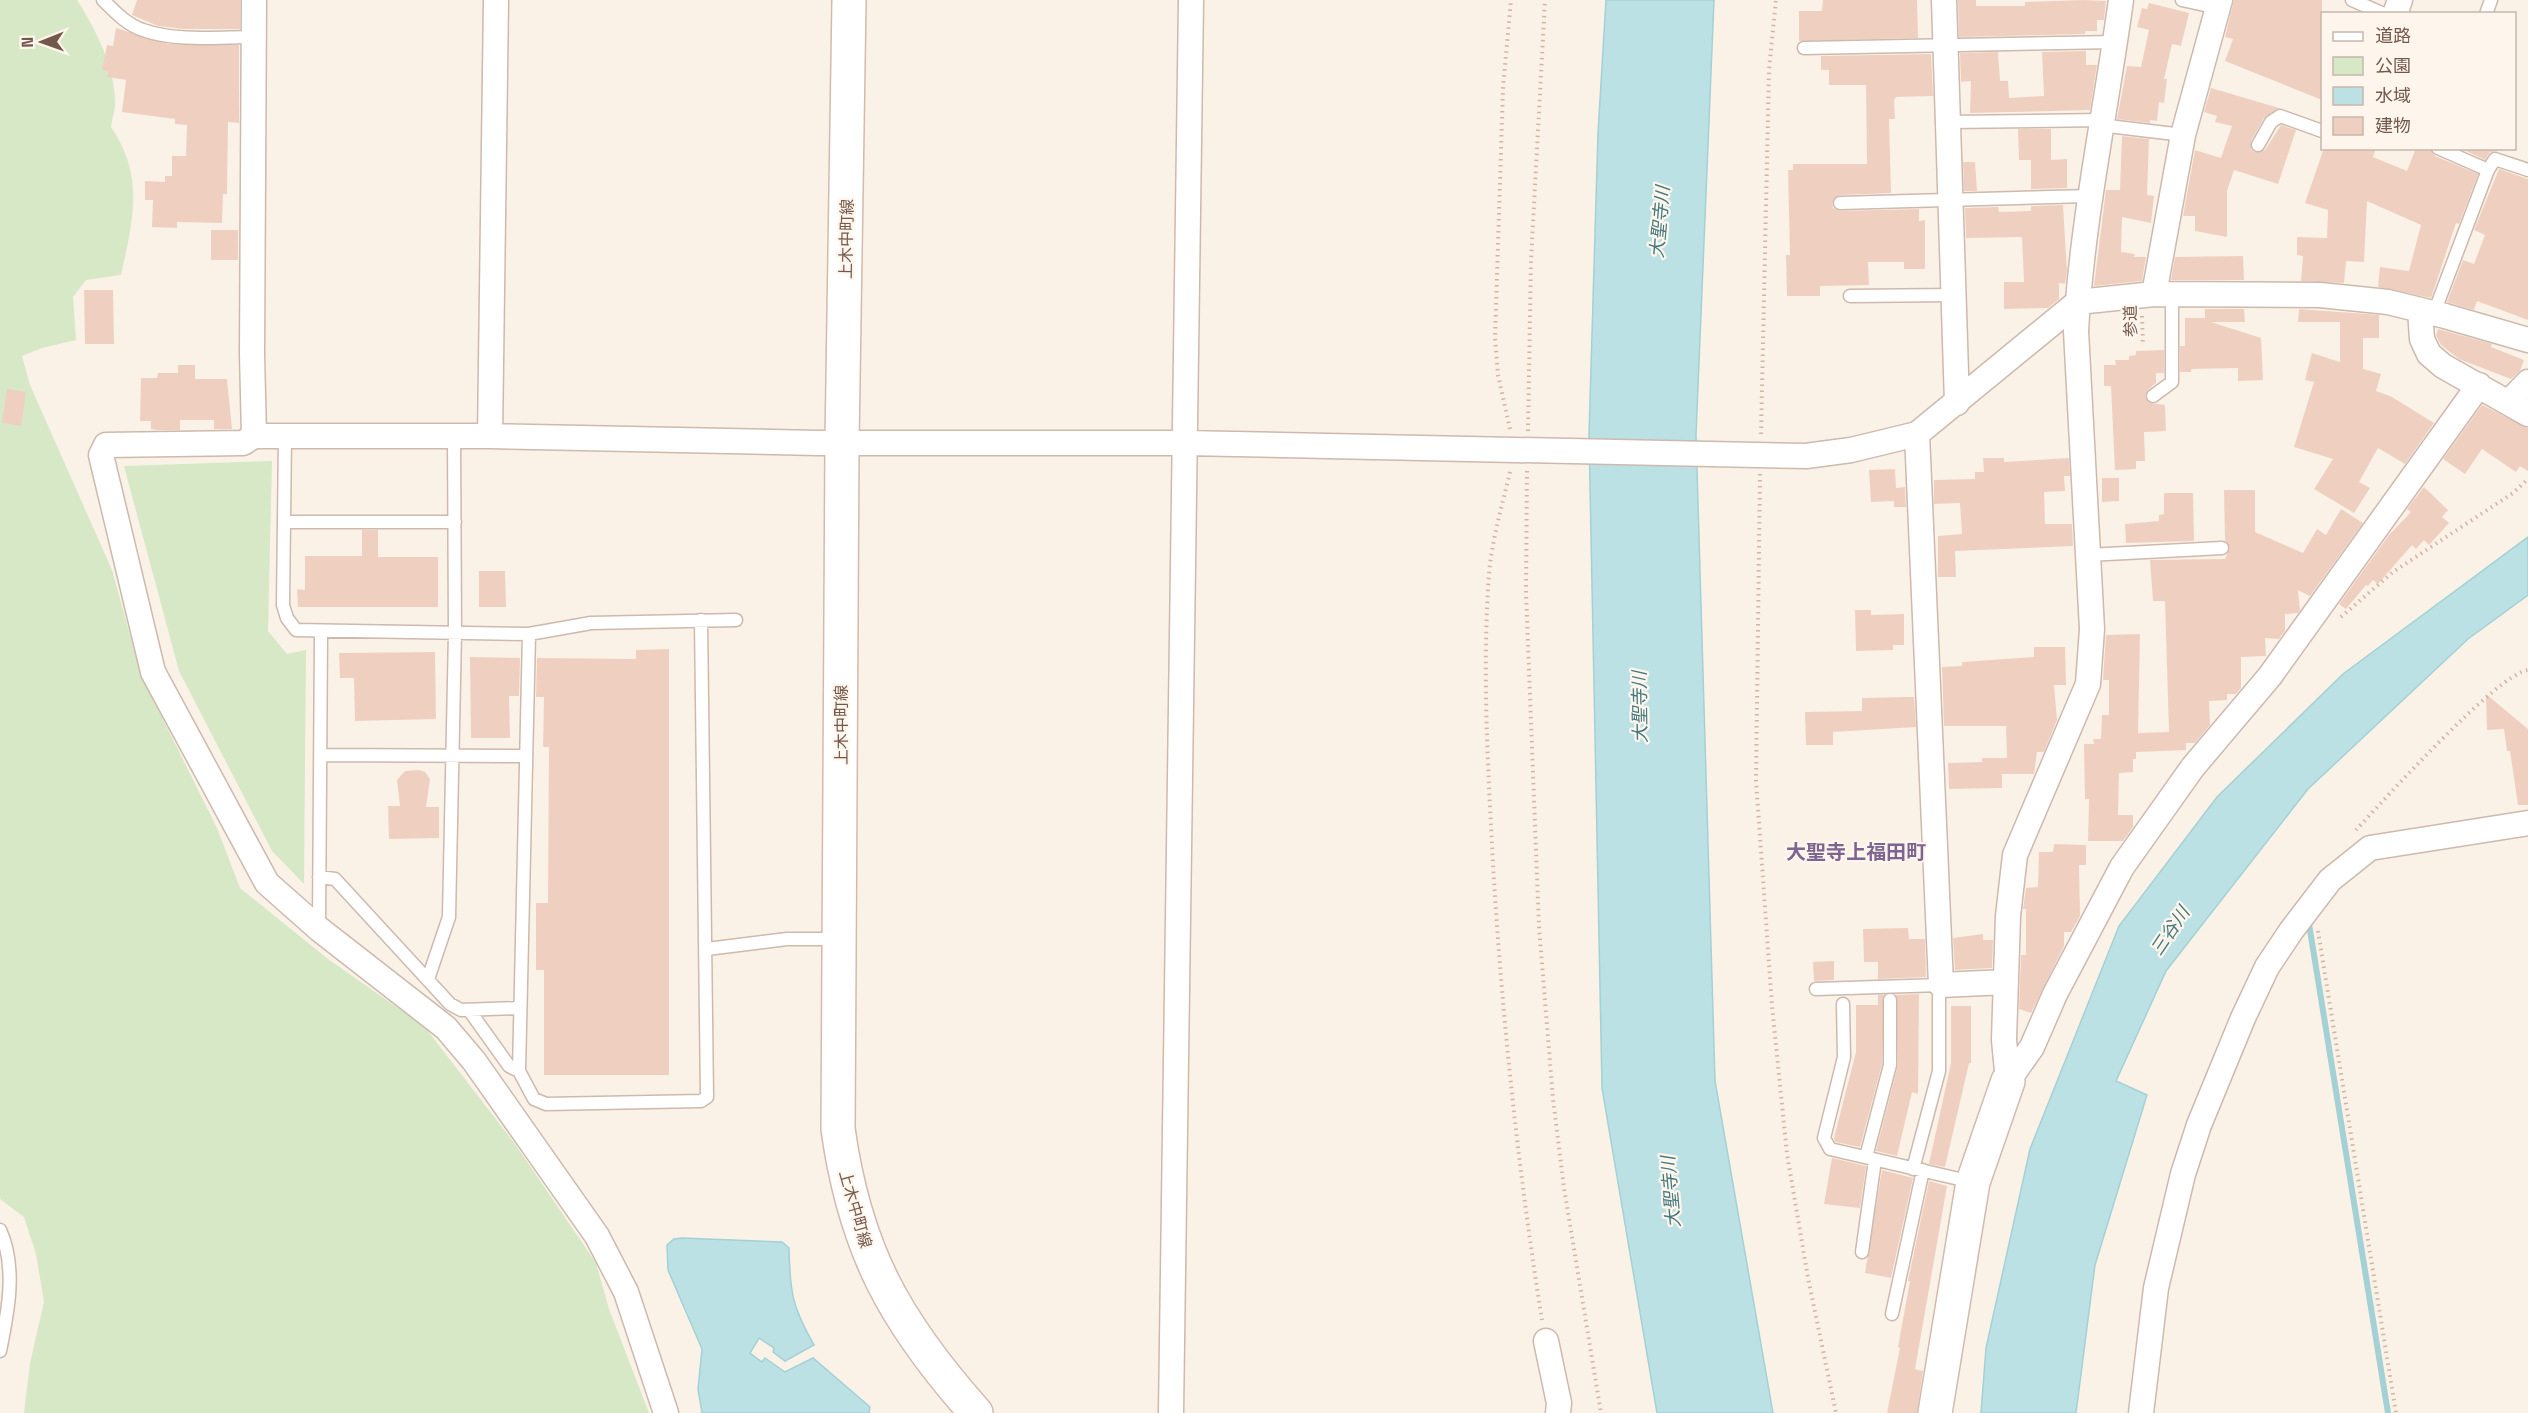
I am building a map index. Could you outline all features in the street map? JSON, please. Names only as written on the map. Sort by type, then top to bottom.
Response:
[{"type":"main road","name":"上木中町線","points":[[849,0],[842,443],[838,1129],[844,1172],[855,1216],[869,1254],[898,1313],[938,1371],[976,1413]]},
{"type":"main road","points":[[1935,1413],[1973,1182],[2008,1081]]},
{"type":"street","points":[[254,0],[252,354],[254,436]]},
{"type":"street","points":[[490,436],[496,0]]},
{"type":"street","points":[[1171,1413],[1191,0]]},
{"type":"street","points":[[1944,0],[1957,403]]},
{"type":"street","points":[[2008,1081],[2004,1040],[2010,882],[2015,855],[2088,684],[2091,629],[2076,331],[2089,196],[2121,0]]},
{"type":"street","points":[[2156,295],[2183,135],[2219,4]]},
{"type":"street","points":[[666,1413],[626,1293],[597,1236],[474,1061],[446,1028],[319,929],[267,883],[153,672],[101,455],[106,445],[243,444],[254,436],[454,435],[842,443],[1185,443],[1806,456],[1851,450],[1917,434],[2078,302],[2156,295],[2320,295],[2388,302],[2528,340]]},
{"type":"street","points":[[2427,311],[2422,339],[2429,354],[2443,366],[2518,408],[2528,382]]},
{"type":"street","points":[[2008,1081],[2032,1047],[2055,994],[2122,867],[2193,767],[2270,676],[2479,385]]},
{"type":"street","points":[[1917,434],[1940,990],[2006,982]]},
{"type":"street","points":[[2141,1413],[2156,1288],[2183,1174],[2220,1071],[2267,967],[2330,880],[2370,848],[2528,823]]},
{"type":"street","points":[[1546,1341],[1559,1403],[1558,1413]]},
{"type":"lane","points":[[103,0],[119,16],[142,30],[211,37],[254,37]]},
{"type":"lane","points":[[2182,0],[2219,4]]},
{"type":"lane","points":[[2352,0],[2379,12]]},
{"type":"lane","points":[[1804,48],[2115,42]]},
{"type":"lane","points":[[2259,145],[2271,122],[2280,116],[2321,131]]},
{"type":"lane","points":[[1948,122],[2101,123],[2183,135]]},
{"type":"lane","points":[[2443,150],[2488,170]]},
{"type":"lane","points":[[2427,311],[2488,170],[2495,159],[2528,171]]},
{"type":"lane","points":[[1840,203],[2089,196]]},
{"type":"lane","points":[[1850,296],[1954,295]]},
{"type":"lane","points":[[2153,396],[2172,382],[2156,295]]},
{"type":"lane","points":[[428,979],[449,917],[455,633],[454,435]]},
{"type":"lane","points":[[285,436],[283,605],[287,618],[296,630],[529,634],[591,623],[736,620]]},
{"type":"lane","points":[[284,522],[455,522]]},
{"type":"lane","points":[[2088,555],[2222,548]]},
{"type":"lane","points":[[529,634],[519,1071],[534,1099],[546,1104],[701,1101],[707,1097],[707,949],[701,620]]},
{"type":"lane","points":[[319,929],[321,632]]},
{"type":"lane","points":[[321,754],[526,756]]},
{"type":"lane","points":[[319,877],[336,879],[450,1004],[461,1010],[520,1008]]},
{"type":"lane","points":[[707,949],[787,939],[839,939]]},
{"type":"lane","points":[[1816,989],[1940,990],[1939,1071],[1918,1170],[1892,1314]]},
{"type":"lane","points":[[1862,1252],[1871,1159],[1890,1065],[1890,1000]]},
{"type":"lane","points":[[1844,1004],[1844,1057],[1824,1138],[1830,1149],[1973,1182]]},
{"type":"lane","points":[[469,1010],[509,1066],[519,1071]]},
{"type":"lane","points":[[0,1230],[9,1248],[0,1351]]},
{"type":"path","points":[[1511,0],[1503,88],[1495,338],[1498,375],[1521,451],[1494,538],[1489,574],[1488,782],[1506,1047],[1521,1184],[1546,1341]]},
{"type":"path","points":[[1545,0],[1521,451],[1539,927],[1553,1099],[1561,1166],[1601,1413]]},
{"type":"path","points":[[1776,0],[1768,92],[1753,455],[1756,780],[1772,1006],[1787,1154],[1808,1278],[1836,1413]]},
{"type":"path","name":"参道","points":[[2143,345],[2156,295]]},
{"type":"path","points":[[2333,624],[2392,572],[2513,493],[2528,479]]},
{"type":"path","points":[[2313,903],[2396,1413]]},
{"type":"green space","points":[[0,0],[77,0],[97,35],[114,87],[115,103],[111,127],[129,163],[133,199],[129,236],[121,275],[86,280],[73,297],[76,340],[42,348],[22,356],[30,385],[112,570],[141,675],[217,828],[240,888],[328,959],[424,1026],[515,1144],[596,1263],[609,1309],[649,1413],[24,1413],[30,1363],[44,1302],[36,1254],[24,1217],[0,1199]]},
{"type":"green space","points":[[272,461],[268,631],[287,654],[306,650],[304,884],[272,851],[179,671],[124,466]]},
{"type":"water","name":"大聖寺川","points":[[1606,0],[1714,0],[1696,435],[1715,1081],[1773,1413],[1657,1413],[1602,1088],[1589,435],[1598,133]]},
{"type":"water","name":"三谷川","points":[[2528,537],[2528,595],[2468,639],[2308,789],[2166,971],[2116,1081],[2147,1095],[2095,1265],[2076,1413],[1981,1413],[1986,1348],[2030,1149],[2119,926],[2217,797],[2343,674]]},
{"type":"water","points":[[674,1239],[782,1242],[789,1248],[794,1299],[801,1320],[814,1345],[785,1361],[773,1352],[774,1348],[759,1338],[750,1353],[762,1362],[765,1358],[785,1372],[813,1358],[870,1407],[869,1413],[702,1413],[698,1389],[702,1349],[668,1270],[667,1245]]},
{"type":"building","points":[[137,0],[240,0],[240,29],[184,29],[158,26],[132,15]]},
{"type":"building","points":[[1823,0],[1917,0],[1918,38],[1799,41],[1799,11],[1822,11]]},
{"type":"building","points":[[1958,0],[1976,0],[1976,6],[2025,6],[2025,2],[2106,1],[2104,20],[2097,20],[2097,31],[2085,31],[2085,34],[1959,37]]},
{"type":"building","points":[[2234,0],[2322,0],[2321,100],[2225,61],[2233,39],[2225,37]]},
{"type":"building","points":[[2149,3],[2189,13],[2181,46],[2172,44],[2164,79],[2167,79],[2164,103],[2159,102],[2157,121],[2150,120],[2150,123],[2117,119],[2127,66],[2141,67],[2149,30],[2137,27],[2142,8],[2147,9]]},
{"type":"building","points":[[116,28],[168,44],[239,45],[239,123],[228,122],[227,194],[223,194],[222,223],[177,222],[177,228],[152,227],[153,200],[145,200],[145,181],[165,182],[165,176],[172,176],[172,156],[186,156],[187,125],[175,124],[175,119],[122,112],[126,80],[107,77],[109,71],[102,70],[107,45],[113,46]]},
{"type":"building","points":[[2086,51],[2086,65],[2097,65],[2090,110],[1970,113],[1971,81],[1961,82],[1960,53],[1998,52],[2000,81],[2008,81],[2009,98],[2044,96],[2042,52]]},
{"type":"building","points":[[1931,54],[1933,96],[1896,97],[1894,100],[1895,119],[1889,119],[1891,193],[1840,195],[1832,203],[1833,208],[1840,211],[1919,209],[1919,221],[1925,220],[1925,269],[1904,269],[1904,262],[1868,262],[1869,285],[1820,286],[1820,296],[1787,296],[1786,255],[1790,255],[1788,170],[1793,170],[1793,164],[1867,164],[1866,85],[1829,85],[1829,70],[1821,70],[1821,56]]},
{"type":"building","points":[[2211,88],[2279,108],[2264,118],[2251,141],[2251,149],[2254,152],[2265,150],[2281,125],[2296,130],[2278,184],[2234,170],[2227,191],[2227,237],[2195,231],[2195,216],[2183,216],[2195,150],[2221,158],[2232,126],[2215,122],[2217,116],[2204,112]]},
{"type":"building","points":[[2018,129],[2051,129],[2051,160],[2067,159],[2067,188],[2031,189],[2031,160],[2019,160]]},
{"type":"building","points":[[2122,136],[2149,139],[2147,195],[2154,196],[2151,223],[2122,217],[2121,252],[2135,254],[2134,257],[2146,257],[2142,281],[2094,286],[2106,190],[2120,190]]},
{"type":"building","points":[[2323,150],[2375,150],[2373,157],[2407,171],[2415,150],[2431,150],[2435,156],[2478,174],[2459,224],[2456,223],[2431,298],[2378,287],[2380,267],[2409,271],[2421,225],[2367,201],[2364,262],[2346,261],[2344,283],[2301,281],[2303,256],[2297,255],[2297,237],[2327,238],[2328,210],[2305,203]]},
{"type":"building","points":[[2464,150],[2499,150],[2490,152],[2485,160]]},
{"type":"building","points":[[1963,162],[1975,162],[1977,191],[1964,191]]},
{"type":"building","points":[[2499,169],[2528,179],[2528,320],[2477,301],[2474,310],[2447,302],[2463,260],[2474,264],[2485,235],[2474,230]]},
{"type":"building","points":[[2063,205],[2067,271],[2065,284],[2059,283],[2059,299],[2048,308],[2004,309],[2004,282],[2024,282],[2022,237],[1966,238],[1965,208],[1998,207],[1999,212],[2031,211],[2031,206]]},
{"type":"building","points":[[211,230],[238,230],[238,260],[211,260]]},
{"type":"building","points":[[2243,256],[2244,280],[2171,280],[2175,257]]},
{"type":"building","points":[[84,290],[113,290],[114,344],[85,344]]},
{"type":"building","points":[[2205,309],[2244,309],[2245,322],[2211,322],[2261,338],[2263,380],[2238,381],[2238,368],[2191,369],[2191,372],[2180,372],[2180,346],[2185,346],[2185,318],[2205,318]]},
{"type":"building","points":[[2299,309],[2379,315],[2379,338],[2363,338],[2363,369],[2381,374],[2376,391],[2392,397],[2434,423],[2405,464],[2378,448],[2359,482],[2370,488],[2354,513],[2314,489],[2333,459],[2294,447],[2314,382],[2305,380],[2312,353],[2340,362],[2340,322],[2298,322]]},
{"type":"building","points":[[2438,329],[2492,344],[2491,347],[2524,360],[2520,371],[2511,379],[2459,359],[2441,345],[2436,335]]},
{"type":"building","points":[[2164,350],[2164,373],[2156,373],[2156,383],[2145,396],[2149,403],[2165,405],[2166,431],[2144,432],[2145,461],[2136,461],[2136,469],[2115,470],[2111,386],[2104,386],[2104,365],[2116,365],[2115,360],[2129,360],[2129,356],[2136,355],[2136,351]]},
{"type":"building","points":[[178,365],[195,365],[195,379],[227,379],[232,429],[214,429],[214,420],[180,420],[180,430],[157,430],[151,429],[151,421],[140,421],[141,378],[157,378],[158,373],[178,373]]},
{"type":"building","points":[[7,389],[26,392],[21,426],[2,423]]},
{"type":"building","points":[[2482,405],[2528,428],[2528,471],[2520,466],[2516,472],[2482,449],[2465,474],[2443,459]]},
{"type":"building","points":[[1983,458],[2004,458],[2004,462],[2069,458],[2070,476],[2064,476],[2065,491],[2044,492],[2045,524],[2072,524],[2073,546],[1955,551],[1956,577],[1938,577],[1938,536],[1962,534],[1960,503],[1934,504],[1934,480],[1975,479],[1975,472],[1984,472]]},
{"type":"building","points":[[1895,469],[1896,488],[1905,487],[1906,507],[1894,507],[1894,501],[1871,502],[1869,470]]},
{"type":"building","points":[[2102,478],[2119,478],[2119,501],[2102,502]]},
{"type":"building","points":[[2424,487],[2448,510],[2442,517],[2449,523],[2429,545],[2424,540],[2416,549],[2412,545],[2378,584],[2373,580],[2368,586],[2366,585],[2346,609],[2339,604],[2389,535],[2411,512],[2407,509]]},
{"type":"building","points":[[2224,490],[2255,490],[2255,532],[2303,553],[2317,529],[2326,535],[2341,509],[2363,523],[2310,596],[2298,590],[2300,610],[2298,613],[2285,614],[2285,631],[2279,639],[2265,638],[2266,656],[2241,657],[2241,688],[2236,694],[2227,694],[2227,700],[2209,701],[2210,725],[2195,743],[2186,743],[2186,750],[2136,752],[2136,759],[2133,759],[2133,772],[2119,773],[2118,815],[2133,815],[2133,827],[2123,841],[2088,841],[2089,799],[2085,799],[2084,744],[2094,744],[2093,739],[2101,739],[2102,715],[2109,715],[2109,680],[2103,680],[2106,635],[2140,634],[2138,733],[2169,732],[2165,601],[2153,601],[2150,560],[2225,559],[2230,548],[2225,540]]},
{"type":"building","points":[[2164,493],[2193,493],[2194,541],[2126,543],[2125,524],[2159,521],[2159,515],[2164,514]]},
{"type":"building","points":[[362,530],[378,530],[378,557],[438,557],[438,607],[298,607],[297,589],[305,590],[305,556],[362,556]]},
{"type":"building","points":[[479,571],[505,571],[506,607],[479,607]]},
{"type":"building","points":[[1855,610],[1871,610],[1871,615],[1904,614],[1904,645],[1893,645],[1893,650],[1856,651]]},
{"type":"building","points":[[2034,647],[2065,647],[2066,685],[2054,685],[2057,720],[2044,752],[2037,752],[2034,774],[2002,774],[2002,788],[1949,789],[1948,763],[1982,762],[1982,758],[2007,758],[2006,726],[1944,726],[1942,667],[1962,666],[1962,662],[2034,657]]},
{"type":"building","points":[[669,649],[669,1075],[544,1075],[544,970],[536,970],[536,903],[548,903],[549,747],[543,747],[544,697],[536,697],[537,658],[636,659],[636,650]]},
{"type":"building","points":[[435,652],[436,719],[355,721],[354,678],[340,678],[339,653]]},
{"type":"building","points":[[470,657],[520,658],[519,696],[509,696],[510,738],[471,738]]},
{"type":"building","points":[[2486,694],[2528,729],[2528,805],[2518,805],[2510,751],[2507,751],[2504,729],[2487,730]]},
{"type":"building","points":[[1914,697],[1916,727],[1833,732],[1833,745],[1806,745],[1805,712],[1862,711],[1862,698]]},
{"type":"building","points":[[405,771],[425,772],[430,779],[426,807],[439,807],[439,838],[389,839],[388,806],[400,806],[397,780]]},
{"type":"building","points":[[2054,844],[2086,845],[2086,865],[2079,865],[2080,916],[2071,932],[2064,932],[2064,946],[2031,1013],[2019,1009],[2021,955],[2026,955],[2026,909],[2023,909],[2026,888],[2038,887],[2039,852],[2053,852]]},
{"type":"building","points":[[1908,928],[1909,939],[1925,939],[1926,977],[1878,979],[1878,962],[1864,962],[1863,929]]},
{"type":"building","points":[[1983,934],[1983,940],[1993,940],[1992,968],[1955,970],[1953,938]]},
{"type":"building","points":[[1834,961],[1834,980],[1814,981],[1813,962]]},
{"type":"building","points":[[1919,994],[1918,1094],[1912,1092],[1897,1156],[1876,1151],[1898,1065],[1896,995]]},
{"type":"building","points":[[1878,995],[1884,995],[1882,1064],[1860,1147],[1835,1142],[1834,1138],[1856,1052],[1856,1005],[1878,1005]]},
{"type":"building","points":[[1951,1006],[1971,1006],[1971,1063],[1969,1063],[1945,1167],[1929,1164],[1951,1063]]},
{"type":"building","points":[[1832,1158],[1866,1166],[1860,1208],[1824,1204]]},
{"type":"building","points":[[1882,1170],[1913,1178],[1891,1278],[1865,1273]]},
{"type":"building","points":[[1929,1181],[1947,1186],[1915,1369],[1923,1371],[1917,1413],[1887,1413],[1900,1348],[1898,1347],[1910,1281],[1908,1281]]},
{"type":"waterway","points":[[2309,924],[2388,1413]]},
{"type":"district","name":"大聖寺上福田町","points":[[1856,852]]}]
